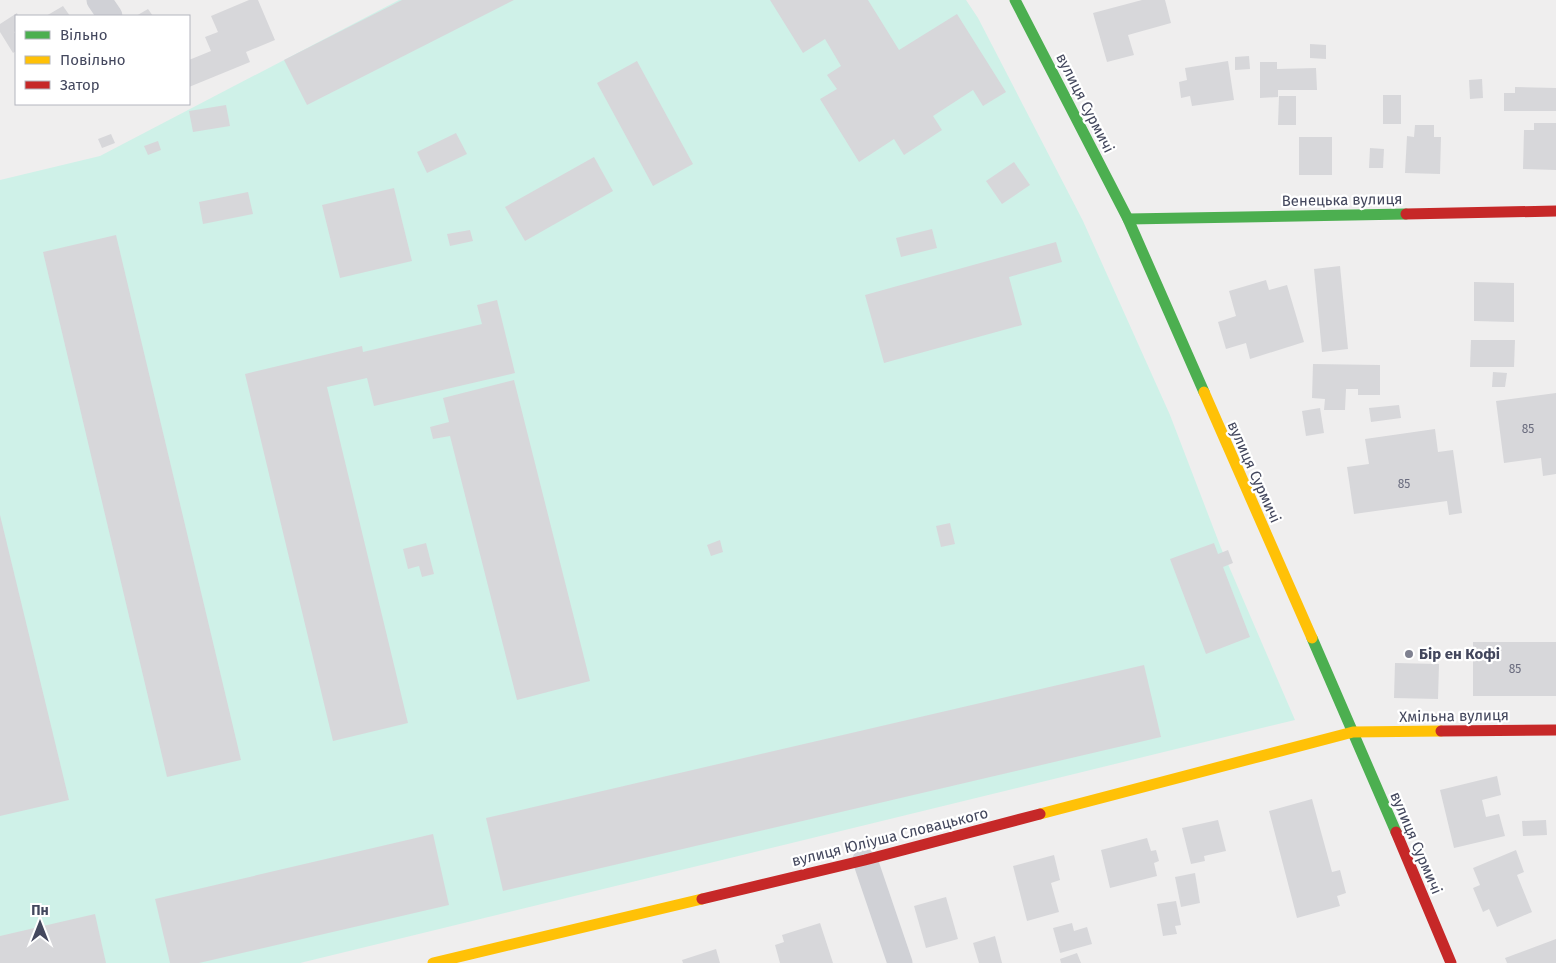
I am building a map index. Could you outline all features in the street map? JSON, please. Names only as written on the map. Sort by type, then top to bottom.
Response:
[{"type":"street","points":[[99,0],[109,15]]},
{"type":"street","name":"вулиця Сурмичі","points":[[1015,0],[1128,219],[1353,732],[1450,963]]},
{"type":"street","name":"Венецька вулиця","points":[[1128,219],[1556,211]]},
{"type":"street","name":"Хмільна вулиця","points":[[1353,732],[1556,730]]},
{"type":"street","name":"вулиця Юліуша Словацького","points":[[433,963],[865,860],[1353,732]]},
{"type":"street","points":[[865,860],[900,963]]},
{"type":"green space","points":[[399,0],[966,0],[978,18],[1083,221],[1170,415],[1221,548],[1295,720],[300,963],[0,963],[0,180],[100,156]]},
{"type":"building","points":[[249,0],[258,0],[275,40],[246,52],[250,62],[190,87],[190,60],[211,51],[205,37],[218,32],[211,16]]},
{"type":"building","points":[[402,0],[514,0],[307,105],[284,60]]},
{"type":"building","points":[[770,0],[868,0],[899,50],[957,14],[1006,92],[983,106],[973,90],[933,116],[942,130],[904,155],[894,139],[859,162],[820,99],[837,89],[827,75],[841,66],[825,39],[803,53]]},
{"type":"building","points":[[1142,0],[1165,0],[1171,23],[1128,35],[1134,55],[1107,62],[1093,13]]},
{"type":"building","points":[[63,6],[69,15],[48,15]]},
{"type":"building","points":[[148,9],[152,15],[138,15]]},
{"type":"building","points":[[17,13],[18,15],[15,15],[14,32],[15,52],[13,53],[0,32],[0,24]]},
{"type":"building","points":[[1310,44],[1326,45],[1326,59],[1310,58]]},
{"type":"building","points":[[1249,56],[1250,69],[1235,70],[1235,57]]},
{"type":"building","points":[[637,61],[693,164],[653,186],[597,83]]},
{"type":"building","points":[[1228,61],[1234,100],[1192,106],[1190,96],[1181,98],[1179,82],[1187,80],[1185,68]]},
{"type":"building","points":[[1260,62],[1277,62],[1277,69],[1316,68],[1317,90],[1278,90],[1278,97],[1260,98]]},
{"type":"building","points":[[1482,79],[1483,98],[1470,99],[1469,80]]},
{"type":"building","points":[[1515,87],[1556,88],[1556,111],[1504,111],[1504,93],[1515,93]]},
{"type":"building","points":[[1383,95],[1401,95],[1401,124],[1383,124]]},
{"type":"building","points":[[1279,96],[1296,96],[1296,125],[1278,125]]},
{"type":"building","points":[[226,105],[230,126],[193,132],[189,111]]},
{"type":"building","points":[[1534,123],[1556,123],[1556,170],[1523,169],[1524,130],[1534,130]]},
{"type":"building","points":[[1415,125],[1434,125],[1434,137],[1441,137],[1440,174],[1405,173],[1407,136],[1414,137]]},
{"type":"building","points":[[456,133],[467,154],[427,173],[417,152]]},
{"type":"building","points":[[111,134],[115,143],[102,148],[98,139]]},
{"type":"building","points":[[1299,137],[1332,137],[1332,175],[1299,175]]},
{"type":"building","points":[[158,141],[161,150],[148,155],[144,146]]},
{"type":"building","points":[[1370,148],[1384,149],[1383,168],[1369,168]]},
{"type":"building","points":[[594,157],[613,191],[525,241],[505,207]]},
{"type":"building","points":[[1014,162],[1030,185],[1002,204],[986,181]]},
{"type":"building","points":[[394,188],[412,261],[340,278],[322,205]]},
{"type":"building","points":[[248,192],[253,214],[203,224],[199,202]]},
{"type":"building","points":[[932,229],[937,248],[901,257],[896,238]]},
{"type":"building","points":[[470,230],[473,241],[450,246],[447,234]]},
{"type":"building","points":[[116,235],[241,760],[167,777],[43,252]]},
{"type":"building","points":[[1056,242],[1062,262],[1009,277],[1022,325],[884,363],[865,295]]},
{"type":"building","points":[[1340,266],[1348,349],[1322,352],[1314,269]]},
{"type":"building","points":[[1266,280],[1269,290],[1287,285],[1304,342],[1250,359],[1246,343],[1226,349],[1218,322],[1236,316],[1229,291]]},
{"type":"building","points":[[1474,282],[1514,283],[1514,322],[1474,321]]},
{"type":"building","points":[[497,300],[515,373],[374,406],[367,378],[327,387],[408,723],[333,741],[245,374],[362,346],[363,352],[482,324],[477,305]]},
{"type":"building","points":[[1471,340],[1515,340],[1514,367],[1470,367]]},
{"type":"building","points":[[1313,364],[1380,365],[1380,395],[1358,395],[1358,389],[1346,389],[1345,410],[1324,410],[1325,399],[1312,398]]},
{"type":"building","points":[[1493,372],[1507,373],[1505,387],[1492,387]]},
{"type":"building","points":[[514,380],[590,681],[517,700],[450,436],[433,439],[430,427],[449,422],[443,398]]},
{"type":"building","points":[[1556,393],[1556,474],[1543,476],[1541,458],[1504,463],[1496,401]]},
{"type":"building","points":[[1399,405],[1401,418],[1371,422],[1369,408]]},
{"type":"building","points":[[1320,408],[1324,433],[1306,436],[1302,411]]},
{"type":"building","points":[[1435,429],[1438,452],[1453,450],[1462,513],[1449,515],[1447,501],[1354,514],[1347,467],[1369,464],[1365,439]]},
{"type":"building","points":[[0,515],[69,800],[0,816]]},
{"type":"building","points":[[950,523],[955,544],[941,547],[936,526]]},
{"type":"building","points":[[720,540],[723,552],[711,556],[707,545]]},
{"type":"building","points":[[426,543],[434,574],[422,577],[419,566],[408,569],[403,549]]},
{"type":"building","points":[[1214,543],[1218,554],[1228,550],[1233,563],[1223,567],[1250,637],[1206,654],[1170,559]]},
{"type":"building","points":[[1473,642],[1556,642],[1556,696],[1473,696]]},
{"type":"building","points":[[1395,663],[1439,664],[1438,699],[1394,698]]},
{"type":"building","points":[[1144,665],[1161,737],[503,891],[486,818]]},
{"type":"building","points":[[1497,776],[1501,795],[1482,800],[1486,817],[1499,814],[1505,836],[1454,848],[1440,790]]},
{"type":"building","points":[[1312,799],[1332,872],[1340,870],[1346,893],[1337,896],[1340,906],[1297,918],[1269,811]]},
{"type":"building","points":[[1218,820],[1226,851],[1204,856],[1205,861],[1191,864],[1182,828]]},
{"type":"building","points":[[1546,820],[1547,835],[1523,836],[1522,821]]},
{"type":"building","points":[[433,834],[449,905],[199,963],[170,963],[155,899]]},
{"type":"building","points":[[1147,838],[1151,851],[1156,850],[1159,861],[1154,863],[1157,876],[1110,888],[1101,850]]},
{"type":"building","points":[[1516,850],[1524,872],[1517,875],[1532,912],[1497,927],[1489,909],[1483,912],[1473,888],[1480,885],[1473,868]]},
{"type":"building","points":[[1054,855],[1060,880],[1051,883],[1059,912],[1027,921],[1013,866]]},
{"type":"building","points":[[1195,873],[1200,903],[1181,907],[1175,877]]},
{"type":"building","points":[[946,897],[958,939],[926,948],[914,906]]},
{"type":"building","points":[[1176,901],[1181,925],[1175,926],[1177,934],[1163,936],[1157,904]]},
{"type":"building","points":[[95,914],[106,963],[0,963],[0,936]]},
{"type":"building","points":[[820,923],[833,963],[780,963],[775,945],[784,942],[782,935]]},
{"type":"building","points":[[1072,923],[1074,931],[1087,927],[1092,944],[1060,953],[1053,928]]},
{"type":"building","points":[[995,936],[1002,963],[979,963],[973,943]]},
{"type":"building","points":[[1556,939],[1556,963],[1507,963],[1505,958]]},
{"type":"building","points":[[716,949],[720,963],[683,963],[682,960]]},
{"type":"building","points":[[1077,953],[1081,963],[1061,963],[1060,959]]},
{"type":"traffic: fast","points":[[1015,0],[1128,219],[1204,392]]},
{"type":"traffic: fast","points":[[1128,219],[1406,214]]},
{"type":"traffic: fast","points":[[1312,638],[1396,832]]},
{"type":"traffic: slow","points":[[1204,392],[1312,638]]},
{"type":"traffic: slow","points":[[1040,814],[1353,732],[1441,731]]},
{"type":"traffic: slow","points":[[433,963],[702,899]]},
{"type":"traffic: jam","points":[[1406,214],[1556,211]]},
{"type":"traffic: jam","points":[[1441,731],[1556,730]]},
{"type":"traffic: jam","points":[[702,899],[865,860],[1040,814]]},
{"type":"traffic: jam","points":[[1396,832],[1451,963]]},
{"type":"place","name":"Бір ен Кофі","points":[[1409,654]]}]
